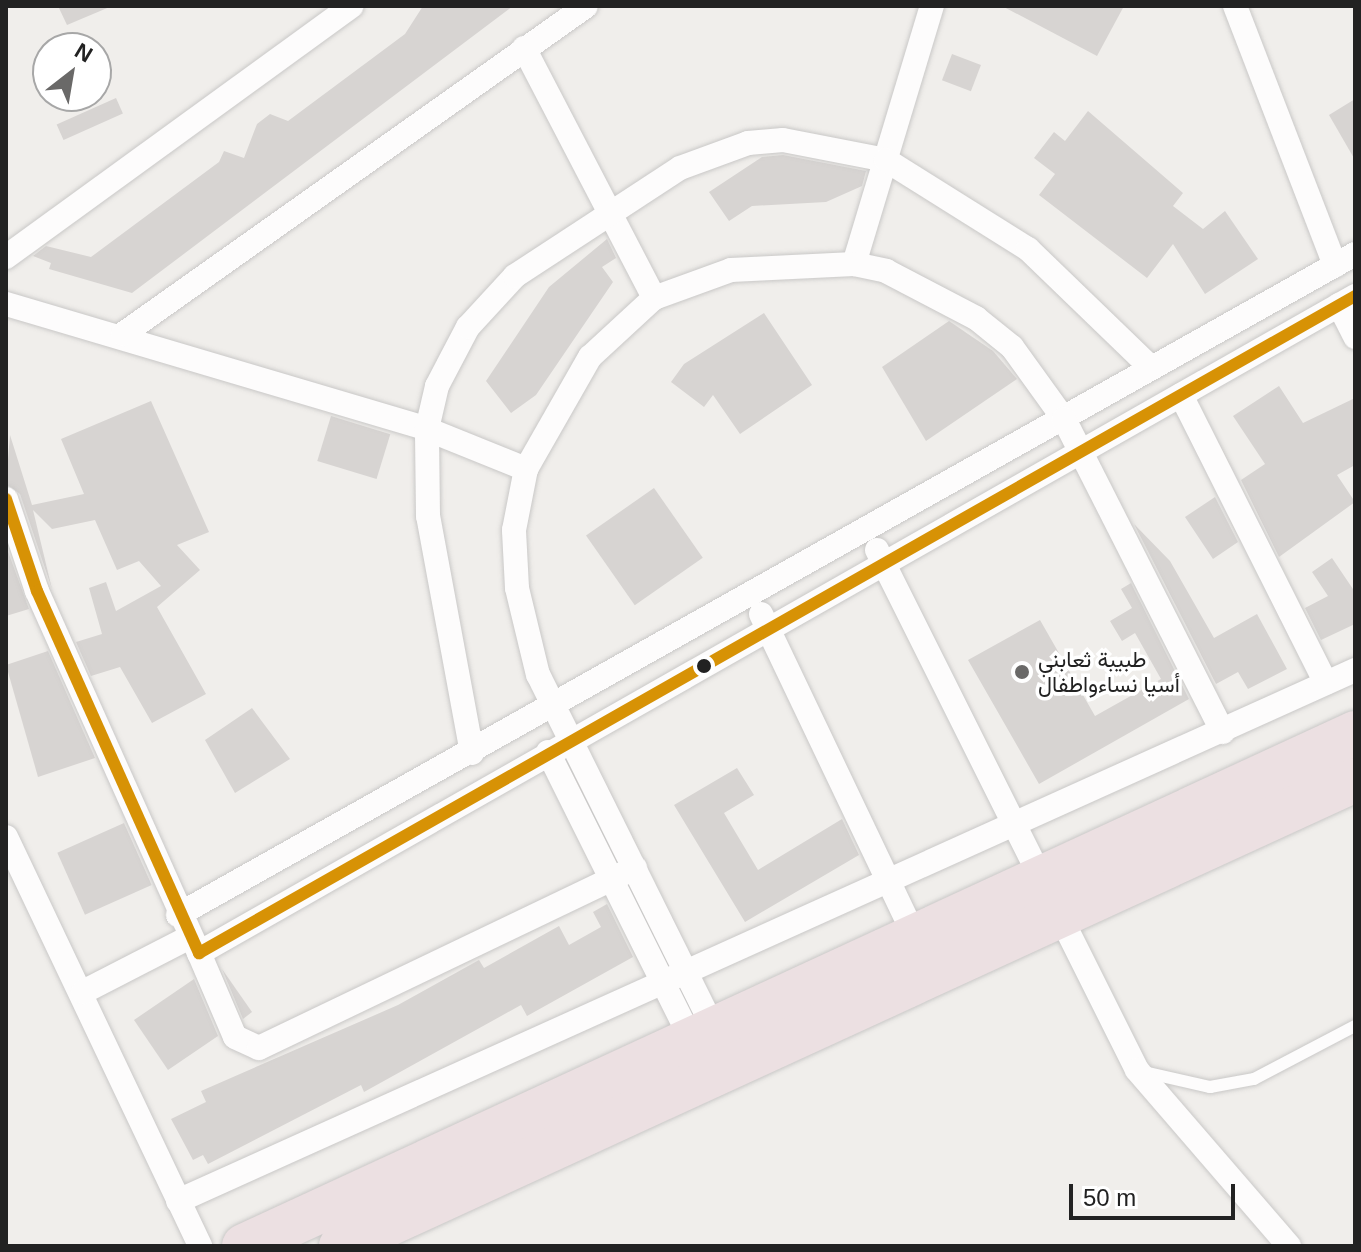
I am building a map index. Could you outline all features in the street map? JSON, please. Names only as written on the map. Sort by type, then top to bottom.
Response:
[{"type":"highway","points":[[341,1246],[1045,897],[1355,733]]},
{"type":"highway","points":[[244,1246],[914,935],[1045,897],[1355,780]]},
{"type":"street","points":[[6,257],[351,6]]},
{"type":"street","points":[[123,334],[586,6]]},
{"type":"street","points":[[854,264],[932,6]]},
{"type":"street","points":[[178,915],[555,707],[1064,419],[1150,367],[1345,260],[1235,6]]},
{"type":"street","points":[[524,48],[654,298]]},
{"type":"street","points":[[472,753],[438,599],[427,429],[451,354],[489,300],[608,211],[680,168],[748,143],[783,140],[886,160],[1028,249],[1150,367]]},
{"type":"street","points":[[702,1034],[685,971],[538,675],[517,588],[514,530],[526,469],[590,357],[654,298],[731,270],[854,264],[886,271],[976,318],[1012,347],[1064,419],[1223,732]]},
{"type":"street","points":[[83,992],[194,945],[548,752],[1347,300],[1355,337]]},
{"type":"street","points":[[6,304],[123,334],[427,429],[526,469]]},
{"type":"street","points":[[1181,395],[1326,683]]},
{"type":"street","points":[[6,499],[37,591],[178,915],[235,1037],[259,1048],[635,868]]},
{"type":"street","points":[[868,529],[1045,897],[1137,1070],[1289,1246]]},
{"type":"street","points":[[752,593],[914,935]]},
{"type":"street","points":[[178,1201],[1355,670]]},
{"type":"street","points":[[548,752],[660,981],[702,1034]]},
{"type":"street","points":[[6,837],[83,992],[200,1246]]},
{"type":"lane","points":[[1137,1070],[1210,1087],[1254,1079],[1355,1026]]},
{"type":"building","points":[[58,6],[112,6],[67,25]]},
{"type":"building","points":[[423,6],[513,6],[132,293],[49,269],[51,263],[33,256],[46,246],[91,257],[219,162],[224,151],[244,158],[257,124],[270,114],[288,121],[405,34]]},
{"type":"building","points":[[1002,6],[1124,6],[1097,56]]},
{"type":"building","points":[[952,54],[981,65],[971,91],[942,80]]},
{"type":"building","points":[[116,98],[123,114],[64,140],[57,124],[85,112],[112,112],[112,100]]},
{"type":"building","points":[[1355,99],[1355,160],[1329,115]]},
{"type":"building","points":[[1088,111],[1183,193],[1173,206],[1203,229],[1225,211],[1258,259],[1205,294],[1173,244],[1147,278],[1039,195],[1055,174],[1034,158],[1054,132],[1065,141]]},
{"type":"building","points":[[783,155],[866,171],[862,186],[826,202],[752,206],[729,221],[709,192],[762,157]]},
{"type":"building","points":[[607,239],[616,258],[602,267],[613,282],[536,395],[511,413],[486,381],[549,287]]},
{"type":"building","points":[[764,313],[812,385],[740,434],[713,395],[704,407],[671,382],[684,364]]},
{"type":"building","points":[[949,321],[993,351],[1017,379],[926,441],[882,367]]},
{"type":"building","points":[[1279,386],[1303,423],[1355,398],[1355,465],[1337,475],[1355,502],[1279,557],[1241,480],[1265,464],[1233,416]]},
{"type":"building","points":[[151,401],[209,532],[177,545],[200,570],[157,607],[206,694],[152,723],[120,667],[91,676],[76,642],[102,634],[89,588],[106,582],[116,611],[161,586],[139,561],[117,570],[95,520],[52,529],[33,510],[52,589],[20,494],[6,484],[10,435],[32,505],[84,494],[61,439]]},
{"type":"building","points":[[331,416],[390,434],[377,479],[317,461]]},
{"type":"building","points":[[654,488],[703,558],[635,605],[586,536]]},
{"type":"building","points":[[1215,497],[1238,542],[1213,559],[1185,517]]},
{"type":"building","points":[[1134,524],[1170,561],[1214,638],[1257,614],[1287,669],[1248,689],[1238,672],[1216,684]]},
{"type":"building","points":[[6,546],[29,609],[6,616]]},
{"type":"building","points":[[1332,558],[1355,592],[1355,624],[1321,640],[1305,608],[1328,596],[1312,572]]},
{"type":"building","name":"طبيبة ثعابني أسيا نساءواطفال","points":[[1131,583],[1189,699],[1039,784],[968,660],[1040,620],[1095,716],[1161,679],[1135,633],[1122,641],[1110,621],[1132,608],[1121,589]]},
{"type":"building","points":[[48,651],[95,758],[38,777],[6,665]]},
{"type":"building","points":[[252,708],[290,759],[235,793],[205,740]]},
{"type":"building","points":[[737,768],[754,795],[724,813],[758,870],[842,819],[859,855],[745,922],[674,805]]},
{"type":"building","points":[[124,823],[152,885],[85,915],[57,853]]},
{"type":"building","points":[[607,904],[633,957],[527,1016],[521,1005],[364,1092],[361,1085],[208,1164],[203,1155],[193,1160],[171,1119],[206,1102],[201,1091],[398,1005],[479,960],[484,968],[559,926],[569,945],[601,927],[593,912]]},
{"type":"building","points":[[222,969],[252,1012],[243,1019]]},
{"type":"building","points":[[194,979],[218,1036],[168,1070],[134,1020]]},
{"type":"transit line","points":[[6,499],[37,591],[199,953],[1355,296]]},
{"type":"place","name":"طبيبة ثعابني أسيا نساءواطفال","points":[[1022,672]]}]
